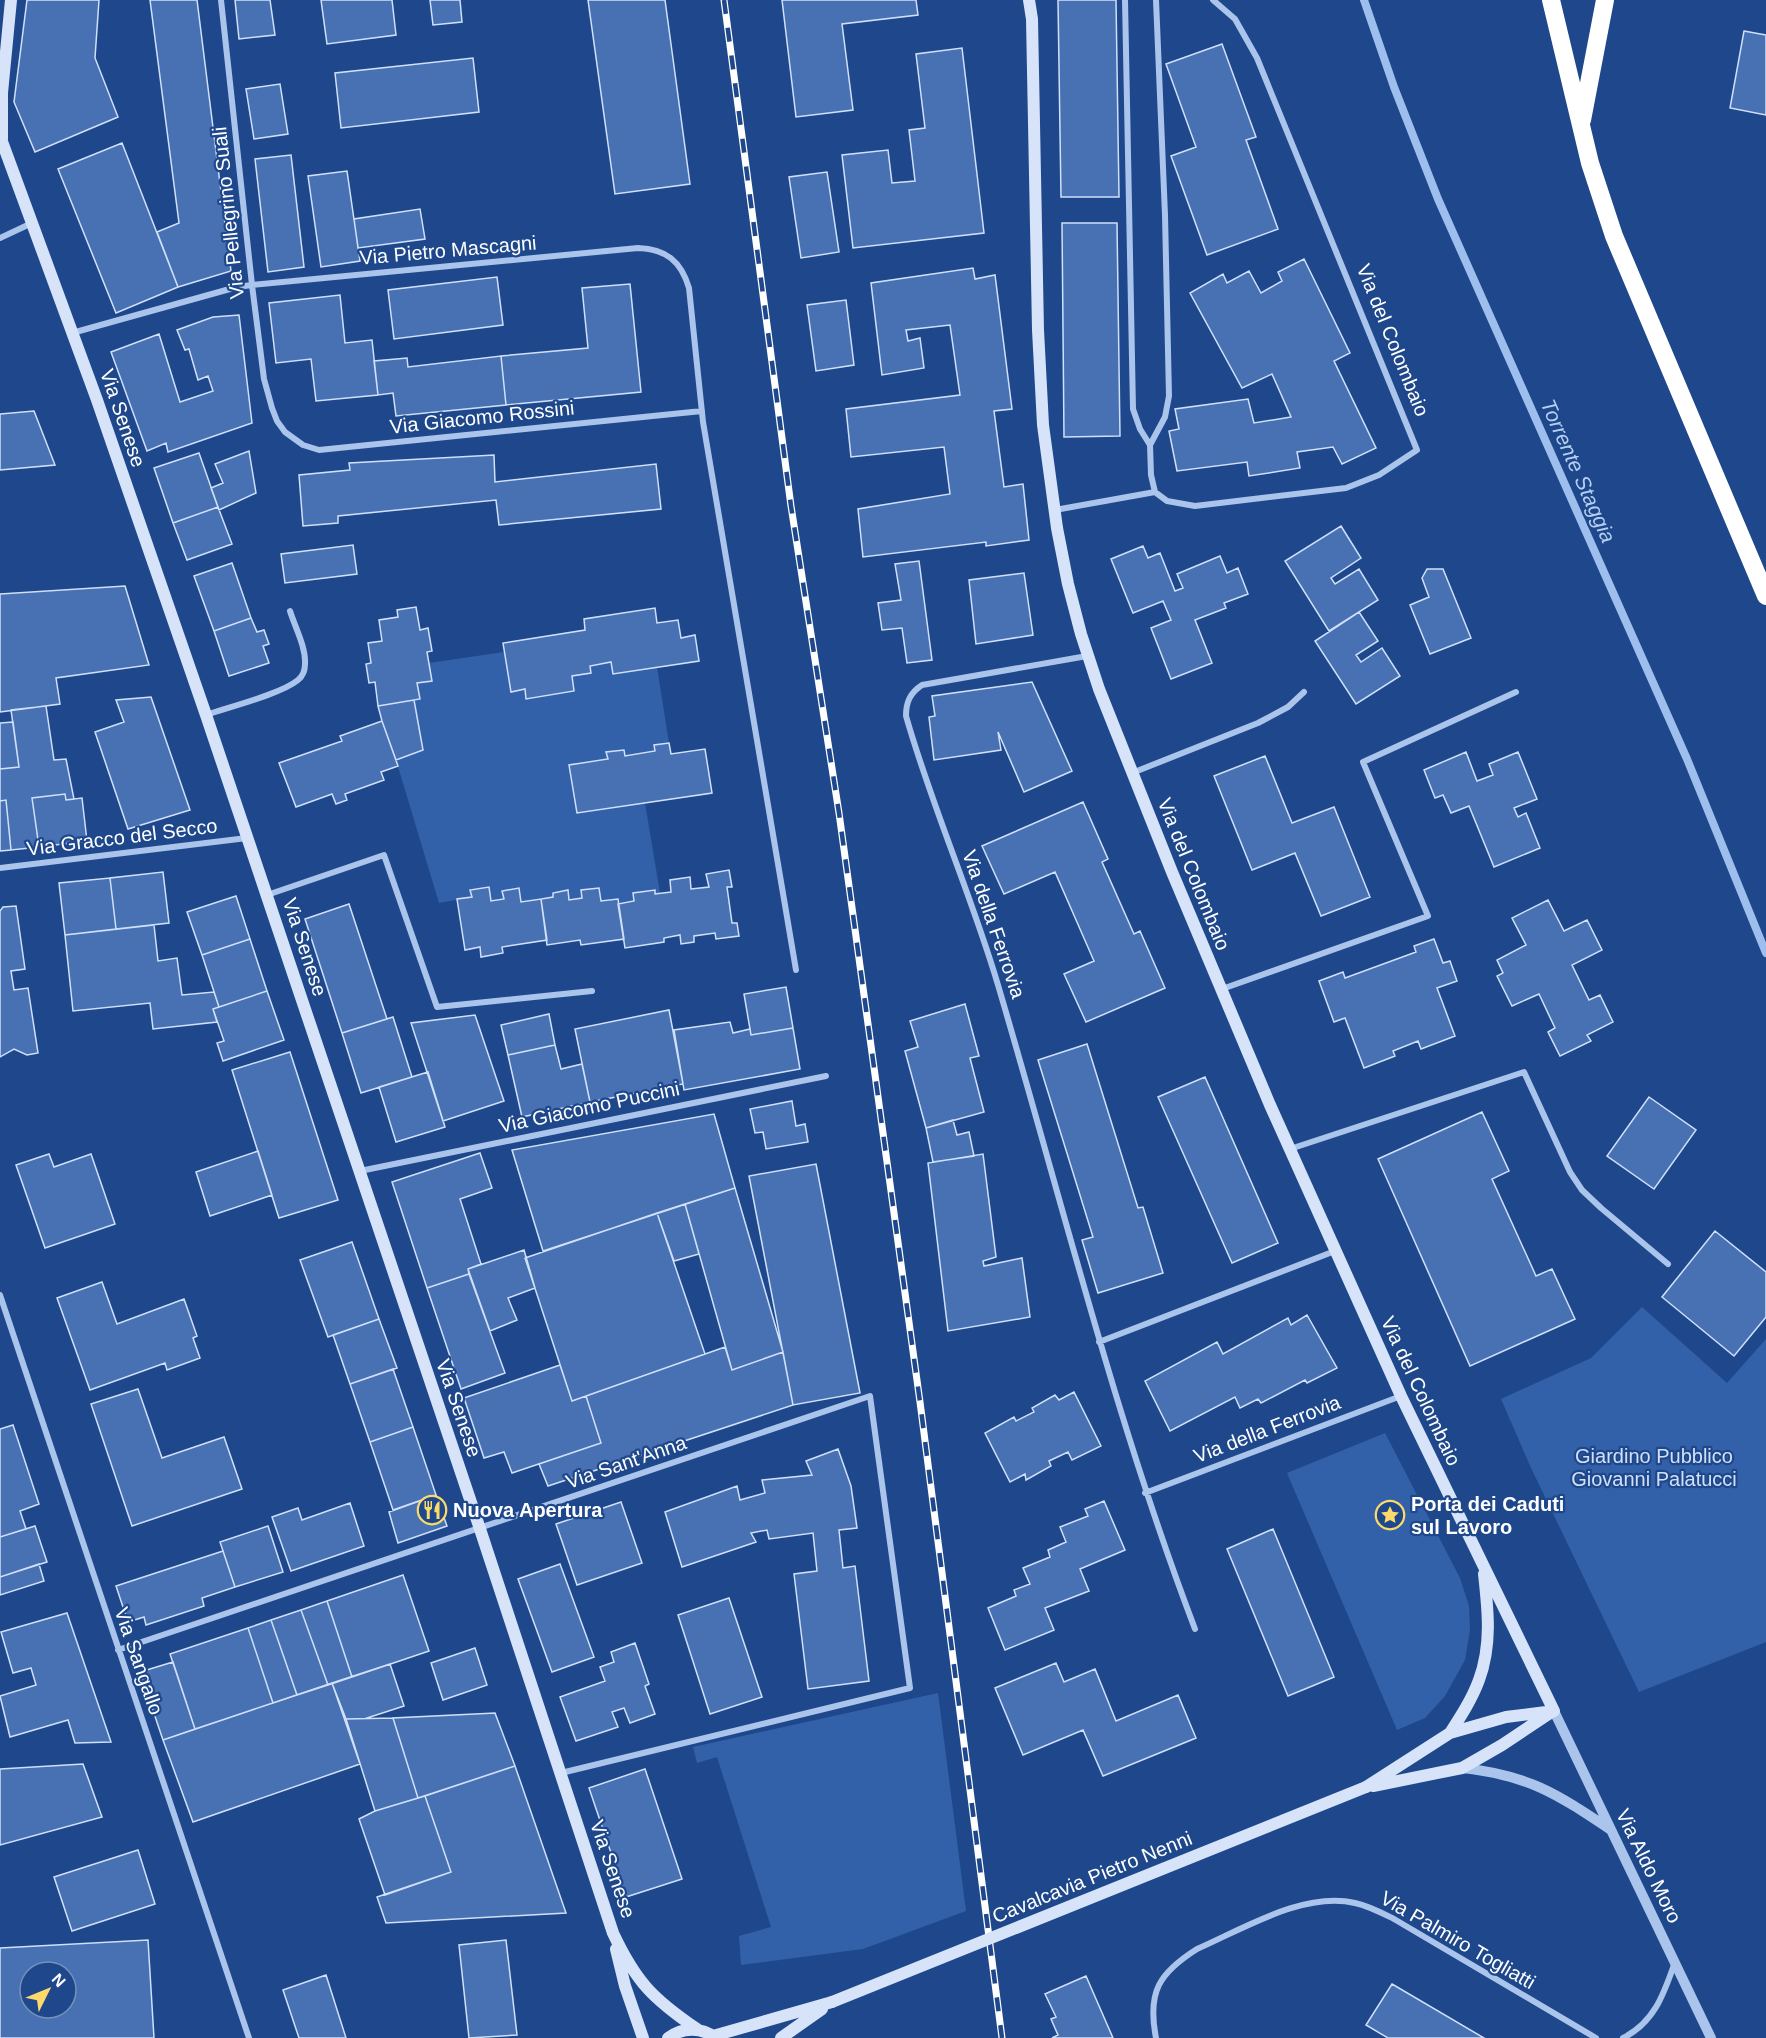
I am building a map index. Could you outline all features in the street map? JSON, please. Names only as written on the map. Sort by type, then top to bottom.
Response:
[{"type":"highway","points":[[1551,0],[1581,128],[1596,184],[1614,236],[1766,596]]},
{"type":"highway","points":[[1581,128],[1605,0]]},
{"type":"main road","points":[[1,138],[2,93],[11,0]]},
{"type":"main road","points":[[1029,0],[1032,18]]},
{"type":"main road","points":[[1032,18],[1036,0]]},
{"type":"main road","name":"Via del Colombaio","points":[[1032,18],[1038,330],[1043,425],[1054,510],[1068,584],[1087,656],[1132,773],[1221,989],[1335,1251],[1401,1396],[1554,1711]]},
{"type":"main road","name":"Via Senese","points":[[1,138],[206,715],[614,1933],[628,1963],[649,1992],[668,2010],[697,2029],[715,2037]]},
{"type":"main road","name":"Cavalcavia Pietro Nenni","points":[[1450,1733],[1470,1700],[1484,1668],[1489,1633],[1484,1567]]},
{"type":"main road","name":"Cavalcavia Pietro Nenni","points":[[1366,1787],[1450,1733],[1506,1717],[1554,1711]]},
{"type":"main road","name":"Cavalcavia Pietro Nenni","points":[[715,2037],[832,2002],[1366,1787],[1462,1768],[1554,1711]]},
{"type":"main road","name":"Via Senese","points":[[614,1933],[621,1971],[643,2038]]},
{"type":"main road","name":"Cavalcavia Pietro Nenni","points":[[781,2038],[832,2002]]},
{"type":"main road","points":[[668,2038],[685,2030],[697,2029]]},
{"type":"street","name":"Via Pellegrino Suali","points":[[221,0],[264,379],[277,421]]},
{"type":"street","points":[[1125,0],[1132,400],[1140,429],[1150,445]]},
{"type":"street","points":[[1054,510],[1155,492],[1151,475],[1150,445],[1165,417],[1169,396],[1165,215],[1156,0]]},
{"type":"street","name":"Via del Colombaio","points":[[1155,492],[1167,501],[1195,506],[1346,488],[1379,475],[1417,450],[1257,58],[1235,19],[1213,0]]},
{"type":"street","points":[[0,238],[33,223]]},
{"type":"street","name":"Via Pietro Mascagni","points":[[72,333],[237,287],[252,285],[638,248],[658,250],[676,262],[689,288],[702,411],[796,970]]},
{"type":"street","name":"Via Giacomo Rossini","points":[[277,421],[297,442],[319,450],[702,411]]},
{"type":"street","points":[[206,715],[281,689],[302,676],[305,657],[290,611]]},
{"type":"street","name":"Via della Ferrovia","points":[[1087,656],[922,685],[910,697],[906,706],[906,716],[998,986],[1099,1342],[1145,1493],[1195,1629]]},
{"type":"street","points":[[1132,773],[1258,723],[1288,707],[1304,692]]},
{"type":"street","points":[[1221,989],[1428,916],[1363,762],[1516,692]]},
{"type":"street","name":"Via Gracco del Secco","points":[[0,868],[248,838]]},
{"type":"street","name":"Via Senese","points":[[267,895],[384,855],[437,1007],[592,991]]},
{"type":"street","points":[[1290,1149],[1524,1072],[1570,1172],[1582,1190],[1668,1264]]},
{"type":"street","name":"Via Giacomo Puccini","points":[[359,1171],[826,1076]]},
{"type":"street","points":[[1099,1342],[1335,1251]]},
{"type":"street","name":"Via Sangallo","points":[[0,1295],[249,2038]]},
{"type":"street","name":"Via Sant'Anna","points":[[118,1650],[870,1396],[910,1688],[560,1773]]},
{"type":"street","name":"Via della Ferrovia","points":[[1145,1493],[1401,1396]]},
{"type":"street","name":"Via Aldo Moro","points":[[1554,1711],[1676,1960],[1711,2038]]},
{"type":"street","name":"Cavalcavia Pietro Nenni","points":[[1462,1768],[1491,1771],[1533,1783],[1562,1798],[1611,1830]]},
{"type":"street","name":"Via Palmiro Togliatti","points":[[1156,2038],[1152,2007],[1160,1980],[1169,1969],[1197,1949],[1296,1907],[1326,1900],[1356,1903],[1380,1912],[1596,2038]]},
{"type":"street","points":[[1623,2038],[1644,2024],[1653,2014],[1676,1960]]},
{"type":"green space","points":[[504,652],[511,691],[525,689],[527,699],[574,691],[572,676],[591,673],[590,666],[611,662],[614,674],[657,667],[669,743],[654,745],[655,751],[625,756],[624,750],[607,752],[608,759],[570,765],[645,803],[660,893],[655,894],[654,890],[634,893],[634,901],[618,904],[617,899],[601,901],[599,888],[581,890],[582,898],[569,900],[568,890],[553,893],[553,897],[521,902],[519,888],[503,891],[504,899],[491,901],[489,887],[471,890],[472,897],[439,903],[396,760],[423,750],[414,700],[420,699],[417,683],[432,681],[429,663]]},
{"type":"green space","name":"Giardino Pubblico Giovanni Palatucci","points":[[1642,1307],[1727,1383],[1766,1339],[1766,1642],[1639,1692],[1531,1468],[1501,1399],[1591,1358]]},
{"type":"green space","points":[[1385,1433],[1460,1578],[1469,1606],[1470,1630],[1465,1660],[1445,1696],[1425,1718],[1397,1730],[1287,1473]]},
{"type":"green space","points":[[938,1693],[966,1911],[863,1949],[741,1965],[739,1936],[771,1927],[717,1757],[697,1763],[693,1747]]},
{"type":"building","points":[[27,0],[99,0],[95,58],[118,117],[35,152],[14,102]]},
{"type":"building","points":[[150,0],[197,0],[231,271],[178,287],[157,232],[179,223]]},
{"type":"building","points":[[235,0],[270,0],[275,35],[239,39]]},
{"type":"building","points":[[321,0],[392,0],[396,35],[327,44]]},
{"type":"building","points":[[430,0],[460,0],[462,22],[433,25]]},
{"type":"building","points":[[588,0],[665,0],[690,184],[615,194]]},
{"type":"building","points":[[782,0],[916,0],[918,15],[842,24],[853,110],[796,117]]},
{"type":"building","points":[[1058,0],[1116,0],[1119,197],[1061,197]]},
{"type":"building","points":[[1744,31],[1766,35],[1766,115],[1730,108]]},
{"type":"building","points":[[1222,44],[1256,137],[1246,140],[1278,229],[1207,255],[1171,156],[1196,147],[1166,64]]},
{"type":"building","points":[[962,48],[984,233],[853,248],[842,155],[888,150],[892,183],[915,181],[909,130],[925,128],[916,54]]},
{"type":"building","points":[[473,58],[479,112],[341,128],[335,73]]},
{"type":"building","points":[[280,84],[288,134],[254,139],[246,89]]},
{"type":"building","points":[[122,143],[178,287],[116,313],[58,169]]},
{"type":"building","points":[[291,155],[304,267],[268,272],[255,159]]},
{"type":"building","points":[[347,171],[360,261],[321,267],[308,176]]},
{"type":"building","points":[[827,172],[839,252],[801,258],[789,177]]},
{"type":"building","points":[[420,209],[425,239],[358,248],[354,219]]},
{"type":"building","points":[[1062,223],[1117,223],[1120,436],[1064,437]]},
{"type":"building","points":[[1304,259],[1350,353],[1334,361],[1376,448],[1342,464],[1333,447],[1297,452],[1300,468],[1249,476],[1247,462],[1177,471],[1169,431],[1179,429],[1175,409],[1248,399],[1254,423],[1291,417],[1272,374],[1242,388],[1190,293],[1223,274],[1227,283],[1249,271],[1261,293],[1282,281],[1278,272]]},
{"type":"building","points":[[973,268],[975,279],[995,275],[1012,409],[994,411],[1004,487],[1023,484],[1029,540],[986,546],[986,542],[863,557],[858,509],[950,494],[944,447],[851,457],[846,409],[960,395],[950,325],[906,330],[908,341],[920,338],[924,368],[882,375],[871,283]]},
{"type":"building","points":[[497,277],[503,325],[394,339],[388,290]]},
{"type":"building","points":[[630,284],[641,392],[506,405],[501,356],[588,348],[582,288]]},
{"type":"building","points":[[340,295],[345,343],[372,340],[378,395],[316,401],[311,359],[276,363],[269,303]]},
{"type":"building","points":[[846,300],[854,365],[816,371],[807,305]]},
{"type":"building","points":[[239,315],[252,423],[168,452],[166,443],[147,451],[111,352],[159,334],[180,402],[213,391],[208,376],[198,380],[189,349],[185,350],[177,330],[213,317]]},
{"type":"building","points":[[501,356],[506,405],[396,416],[393,393],[378,395],[374,361],[407,358],[408,367]]},
{"type":"building","points":[[34,411],[55,465],[0,470],[0,414]]},
{"type":"building","points":[[249,451],[256,493],[219,510],[211,488],[223,483],[215,464]]},
{"type":"building","points":[[199,453],[218,507],[173,523],[154,468]]},
{"type":"building","points":[[494,455],[495,482],[656,464],[661,509],[499,525],[496,500],[338,516],[338,523],[303,526],[299,475],[350,470],[349,463]]},
{"type":"building","points":[[218,507],[232,544],[187,560],[173,523]]},
{"type":"building","points":[[1341,526],[1361,558],[1331,578],[1335,584],[1359,569],[1378,600],[1329,631],[1285,561]]},
{"type":"building","points":[[353,545],[357,574],[285,583],[281,554]]},
{"type":"building","points":[[1143,546],[1148,558],[1160,553],[1175,591],[1183,588],[1177,574],[1220,556],[1227,573],[1238,568],[1248,594],[1224,603],[1226,608],[1195,620],[1212,663],[1171,679],[1151,628],[1171,620],[1163,601],[1133,613],[1111,559]]},
{"type":"building","points":[[919,561],[932,660],[907,663],[902,628],[882,630],[878,603],[901,600],[895,564]]},
{"type":"building","points":[[232,563],[251,618],[214,631],[194,576]]},
{"type":"building","points":[[1427,569],[1443,569],[1471,638],[1430,654],[1410,605],[1429,597],[1422,578]]},
{"type":"building","points":[[1024,573],[1033,635],[976,644],[969,580]]},
{"type":"building","points":[[125,586],[149,665],[56,678],[60,704],[0,712],[0,594]]},
{"type":"building","points":[[416,607],[420,630],[428,628],[432,651],[427,652],[432,681],[417,683],[420,699],[378,706],[375,682],[369,683],[366,664],[371,663],[368,643],[382,641],[379,620],[398,617],[397,610]]},
{"type":"building","points":[[655,608],[657,623],[678,620],[681,638],[695,635],[699,661],[613,674],[611,662],[590,666],[591,673],[572,676],[574,691],[526,699],[525,689],[511,692],[503,643],[585,630],[584,619]]},
{"type":"building","points":[[1359,612],[1378,641],[1356,655],[1361,662],[1382,648],[1400,676],[1356,704],[1315,641]]},
{"type":"building","points":[[251,618],[257,632],[264,630],[269,644],[263,646],[269,663],[229,676],[214,631]]},
{"type":"building","points":[[1032,682],[1072,771],[1024,792],[998,732],[1001,750],[934,760],[929,717],[935,716],[932,696]]},
{"type":"building","points":[[151,697],[190,810],[128,829],[95,732],[124,722],[116,700]]},
{"type":"building","points":[[414,700],[423,750],[396,760],[378,706]]},
{"type":"building","points":[[46,706],[54,760],[66,759],[74,799],[66,800],[65,794],[32,798],[39,847],[11,850],[6,800],[0,801],[0,769],[19,767],[11,710]]},
{"type":"building","points":[[382,721],[398,766],[381,772],[384,780],[345,794],[347,800],[336,804],[332,794],[296,807],[279,763],[342,741],[340,736]]},
{"type":"building","points":[[13,722],[19,767],[0,769],[0,723]]},
{"type":"building","points":[[669,743],[671,754],[705,749],[712,793],[577,813],[569,765],[608,759],[606,752],[624,750],[625,756],[655,751],[654,745]]},
{"type":"building","points":[[1466,752],[1477,781],[1493,775],[1489,764],[1518,752],[1537,799],[1514,808],[1518,817],[1526,813],[1540,848],[1494,867],[1469,806],[1451,813],[1443,795],[1435,798],[1424,770]]},
{"type":"building","points":[[1265,756],[1292,823],[1334,807],[1370,897],[1321,916],[1295,853],[1252,870],[1214,776]]},
{"type":"building","points":[[65,794],[66,800],[82,798],[87,841],[39,847],[32,798]]},
{"type":"building","points":[[6,800],[11,850],[0,851],[0,801]]},
{"type":"building","points":[[1083,802],[1108,859],[1102,862],[1134,934],[1140,931],[1165,988],[1086,1022],[1064,974],[1094,961],[1055,872],[1004,894],[982,846]]},
{"type":"building","points":[[729,870],[732,887],[727,887],[732,923],[737,923],[739,936],[716,939],[715,933],[694,936],[694,942],[681,944],[680,935],[664,938],[664,942],[625,948],[618,904],[634,901],[633,893],[655,890],[655,894],[671,892],[670,880],[690,877],[691,889],[709,887],[706,874]]},
{"type":"building","points":[[163,872],[169,923],[116,929],[110,878]]},
{"type":"building","points":[[110,878],[116,929],[65,935],[59,883]]},
{"type":"building","points":[[489,887],[491,901],[504,899],[502,891],[519,888],[521,902],[541,899],[547,940],[502,947],[503,953],[481,957],[480,947],[465,950],[457,899],[472,897],[470,890]]},
{"type":"building","points":[[599,888],[601,901],[618,899],[624,939],[581,945],[580,940],[547,945],[541,899],[553,897],[553,893],[568,890],[569,900],[582,898],[581,890]]},
{"type":"building","points":[[236,896],[250,939],[202,955],[187,912]]},
{"type":"building","points":[[1548,900],[1564,931],[1587,920],[1602,950],[1572,965],[1589,1000],[1600,995],[1613,1022],[1587,1035],[1591,1041],[1560,1056],[1548,1032],[1555,1028],[1539,994],[1512,1006],[1497,976],[1503,973],[1497,960],[1526,945],[1512,918]]},
{"type":"building","points":[[349,904],[387,1019],[342,1033],[305,919]]},
{"type":"building","points":[[16,906],[25,969],[11,971],[14,990],[28,988],[38,1053],[27,1055],[14,1049],[0,1057],[0,911],[3,907]]},
{"type":"building","points":[[154,925],[158,961],[177,958],[182,995],[214,992],[219,1007],[213,1009],[217,1022],[153,1029],[150,1003],[73,1011],[65,935]]},
{"type":"building","points":[[250,939],[267,991],[219,1007],[202,955]]},
{"type":"building","points":[[1434,939],[1443,963],[1450,961],[1457,981],[1437,988],[1455,1036],[1421,1049],[1418,1041],[1393,1051],[1395,1056],[1364,1068],[1345,1018],[1334,1022],[1319,981],[1343,972],[1345,978],[1416,952],[1414,946]]},
{"type":"building","points":[[786,987],[793,1028],[751,1035],[744,994]]},
{"type":"building","points":[[267,991],[284,1040],[223,1061],[217,1043],[224,1041],[213,1009]]},
{"type":"building","points":[[965,1004],[979,1056],[970,1058],[984,1112],[926,1128],[905,1051],[918,1047],[910,1021]]},
{"type":"building","points":[[669,1010],[683,1084],[590,1102],[575,1029]]},
{"type":"building","points":[[549,1014],[555,1045],[508,1055],[501,1025]]},
{"type":"building","points":[[475,1015],[504,1101],[443,1121],[411,1023]]},
{"type":"building","points":[[393,1017],[412,1077],[361,1093],[342,1033]]},
{"type":"building","points":[[730,1022],[733,1033],[750,1029],[751,1035],[793,1028],[800,1069],[684,1090],[674,1030]]},
{"type":"building","points":[[1087,1044],[1138,1208],[1143,1207],[1163,1273],[1098,1293],[1082,1240],[1093,1237],[1038,1060]]},
{"type":"building","points":[[555,1045],[561,1069],[582,1064],[590,1102],[522,1117],[508,1055]]},
{"type":"building","points":[[290,1052],[338,1200],[279,1218],[232,1070]]},
{"type":"building","points":[[428,1072],[445,1127],[396,1142],[379,1087]]},
{"type":"building","points":[[1205,1077],[1278,1243],[1232,1263],[1158,1097]]},
{"type":"building","points":[[1649,1097],[1696,1130],[1654,1189],[1607,1156]]},
{"type":"building","points":[[792,1101],[796,1126],[805,1124],[808,1142],[766,1149],[763,1132],[755,1133],[750,1109]]},
{"type":"building","points":[[1482,1112],[1509,1171],[1492,1179],[1536,1276],[1552,1269],[1575,1319],[1470,1366],[1378,1159]]},
{"type":"building","points":[[714,1114],[735,1188],[543,1251],[512,1150]]},
{"type":"building","points":[[953,1120],[957,1135],[969,1132],[974,1156],[933,1162],[926,1128]]},
{"type":"building","points":[[258,1151],[272,1195],[210,1216],[196,1172]]},
{"type":"building","points":[[480,1153],[492,1188],[460,1199],[481,1264],[468,1269],[469,1274],[427,1288],[392,1182]]},
{"type":"building","points":[[49,1154],[54,1167],[91,1154],[115,1224],[45,1248],[16,1165]]},
{"type":"building","points":[[983,1154],[996,1257],[983,1261],[984,1266],[1022,1258],[1030,1317],[948,1331],[928,1163]]},
{"type":"building","points":[[816,1164],[860,1393],[793,1405],[749,1176]]},
{"type":"building","points":[[735,1188],[783,1352],[732,1370],[685,1204]]},
{"type":"building","points":[[685,1204],[699,1254],[674,1261],[657,1213]]},
{"type":"building","points":[[657,1213],[705,1354],[572,1401],[525,1258]]},
{"type":"building","points":[[1715,1231],[1766,1272],[1766,1317],[1734,1356],[1662,1297]]},
{"type":"building","points":[[352,1242],[379,1319],[328,1337],[300,1260]]},
{"type":"building","points":[[524,1250],[535,1288],[508,1298],[517,1320],[490,1331],[468,1269]]},
{"type":"building","points":[[469,1274],[505,1373],[461,1389],[427,1288]]},
{"type":"building","points":[[102,1282],[117,1324],[184,1299],[197,1336],[193,1338],[200,1358],[167,1370],[165,1363],[90,1390],[57,1298]]},
{"type":"building","points":[[1307,1315],[1337,1368],[1307,1383],[1305,1380],[1261,1403],[1258,1399],[1240,1408],[1235,1397],[1170,1431],[1145,1381],[1217,1342],[1223,1354],[1288,1318],[1291,1325]]},
{"type":"building","points":[[379,1319],[397,1368],[350,1384],[333,1335]]},
{"type":"building","points":[[725,1347],[732,1370],[783,1352],[793,1405],[548,1486],[539,1464],[601,1443],[586,1396]]},
{"type":"building","points":[[560,1365],[572,1401],[586,1396],[601,1443],[512,1473],[504,1452],[484,1458],[464,1398]]},
{"type":"building","points":[[393,1369],[413,1427],[370,1442],[350,1384]]},
{"type":"building","points":[[138,1389],[162,1458],[224,1437],[242,1489],[132,1526],[91,1404]]},
{"type":"building","points":[[1074,1392],[1101,1446],[1072,1460],[1068,1452],[1049,1461],[1051,1466],[1026,1480],[1025,1474],[1010,1482],[985,1433],[1014,1417],[1016,1421],[1034,1412],[1032,1408],[1055,1395],[1059,1400]]},
{"type":"building","points":[[13,1425],[39,1504],[20,1511],[26,1529],[0,1537],[0,1429]]},
{"type":"building","points":[[413,1427],[436,1495],[393,1510],[370,1442]]},
{"type":"building","points":[[838,1449],[851,1486],[857,1528],[839,1530],[843,1568],[855,1566],[869,1681],[808,1689],[794,1574],[817,1571],[813,1533],[769,1539],[767,1530],[751,1533],[756,1542],[682,1567],[665,1512],[737,1486],[740,1500],[765,1493],[762,1480],[812,1475],[806,1461]]},
{"type":"building","points":[[436,1495],[447,1526],[398,1543],[389,1512]]},
{"type":"building","points":[[1104,1501],[1125,1550],[1080,1569],[1089,1591],[1045,1608],[1054,1630],[1005,1650],[988,1608],[1016,1596],[1014,1590],[1030,1584],[1023,1568],[1050,1557],[1048,1550],[1066,1542],[1060,1527],[1088,1516],[1085,1509]]},
{"type":"building","points":[[621,1502],[642,1563],[577,1585],[556,1524]]},
{"type":"building","points":[[350,1503],[364,1546],[291,1571],[272,1517],[298,1508],[302,1520]]},
{"type":"building","points":[[35,1526],[47,1562],[0,1577],[0,1537]]},
{"type":"building","points":[[268,1526],[283,1572],[235,1587],[220,1542]]},
{"type":"building","points":[[1273,1529],[1334,1677],[1288,1696],[1227,1549]]},
{"type":"building","points":[[223,1551],[235,1587],[202,1598],[204,1606],[146,1625],[144,1617],[128,1622],[116,1586]]},
{"type":"building","points":[[39,1564],[44,1581],[0,1595],[0,1577]]},
{"type":"building","points":[[560,1564],[594,1657],[552,1672],[518,1579]]},
{"type":"building","points":[[403,1575],[429,1651],[352,1677],[327,1601]]},
{"type":"building","points":[[729,1598],[762,1697],[710,1714],[678,1615]]},
{"type":"building","points":[[327,1601],[352,1677],[328,1685],[301,1610]]},
{"type":"building","points":[[301,1610],[328,1685],[297,1695],[271,1620]]},
{"type":"building","points":[[67,1613],[111,1742],[75,1743],[68,1720],[10,1737],[0,1696],[36,1685],[31,1668],[13,1673],[1,1632]]},
{"type":"building","points":[[271,1620],[297,1695],[273,1703],[248,1628]]},
{"type":"building","points":[[248,1628],[273,1703],[195,1729],[170,1654]]},
{"type":"building","points":[[635,1643],[649,1684],[645,1686],[655,1714],[630,1723],[624,1708],[612,1712],[618,1727],[576,1741],[560,1697],[605,1681],[600,1667],[614,1662],[611,1652]]},
{"type":"building","points":[[475,1648],[487,1685],[443,1700],[431,1663]]},
{"type":"building","points":[[173,1662],[195,1729],[163,1740],[140,1672]]},
{"type":"building","points":[[1056,1663],[1064,1682],[1095,1669],[1116,1721],[1178,1695],[1196,1738],[1103,1776],[1083,1730],[1023,1755],[995,1688]]},
{"type":"building","points":[[390,1664],[404,1706],[364,1719],[346,1719],[332,1683]]},
{"type":"building","points":[[332,1683],[360,1764],[193,1822],[163,1740]]},
{"type":"building","points":[[495,1713],[515,1766],[418,1798],[393,1718]]},
{"type":"building","points":[[393,1718],[418,1798],[375,1811],[346,1719]]},
{"type":"building","points":[[83,1764],[102,1817],[0,1845],[0,1769]]},
{"type":"building","points":[[515,1766],[566,1913],[386,1923],[377,1897],[451,1872],[425,1796]]},
{"type":"building","points":[[645,1769],[682,1879],[626,1897],[589,1788]]},
{"type":"building","points":[[425,1796],[451,1872],[385,1895],[359,1819],[375,1811]]},
{"type":"building","points":[[138,1850],[155,1904],[72,1931],[54,1877]]},
{"type":"building","points":[[148,1940],[154,2038],[0,2038],[0,1948]]},
{"type":"building","points":[[506,1940],[517,2035],[469,2038],[459,1945]]},
{"type":"building","points":[[326,1975],[346,2038],[299,2038],[283,1990]]},
{"type":"building","points":[[1086,1976],[1113,2038],[1052,2038],[1058,2035],[1051,2019],[1056,2017],[1045,1994]]},
{"type":"building","points":[[1392,1984],[1484,2038],[1388,2038],[1366,2025]]},
{"type":"waterway","name":"Torrente Staggia","points":[[1364,0],[1394,87],[1438,199],[1687,759],[1766,953]]},
{"type":"railway","points":[[724,0],[791,506],[839,813],[920,1402],[1002,2038]]},
{"type":"place","name":"Nuova Apertura","points":[[432,1510]]},
{"type":"place","name":"Porta dei Caduti sul Lavoro","points":[[1390,1515]]}]
